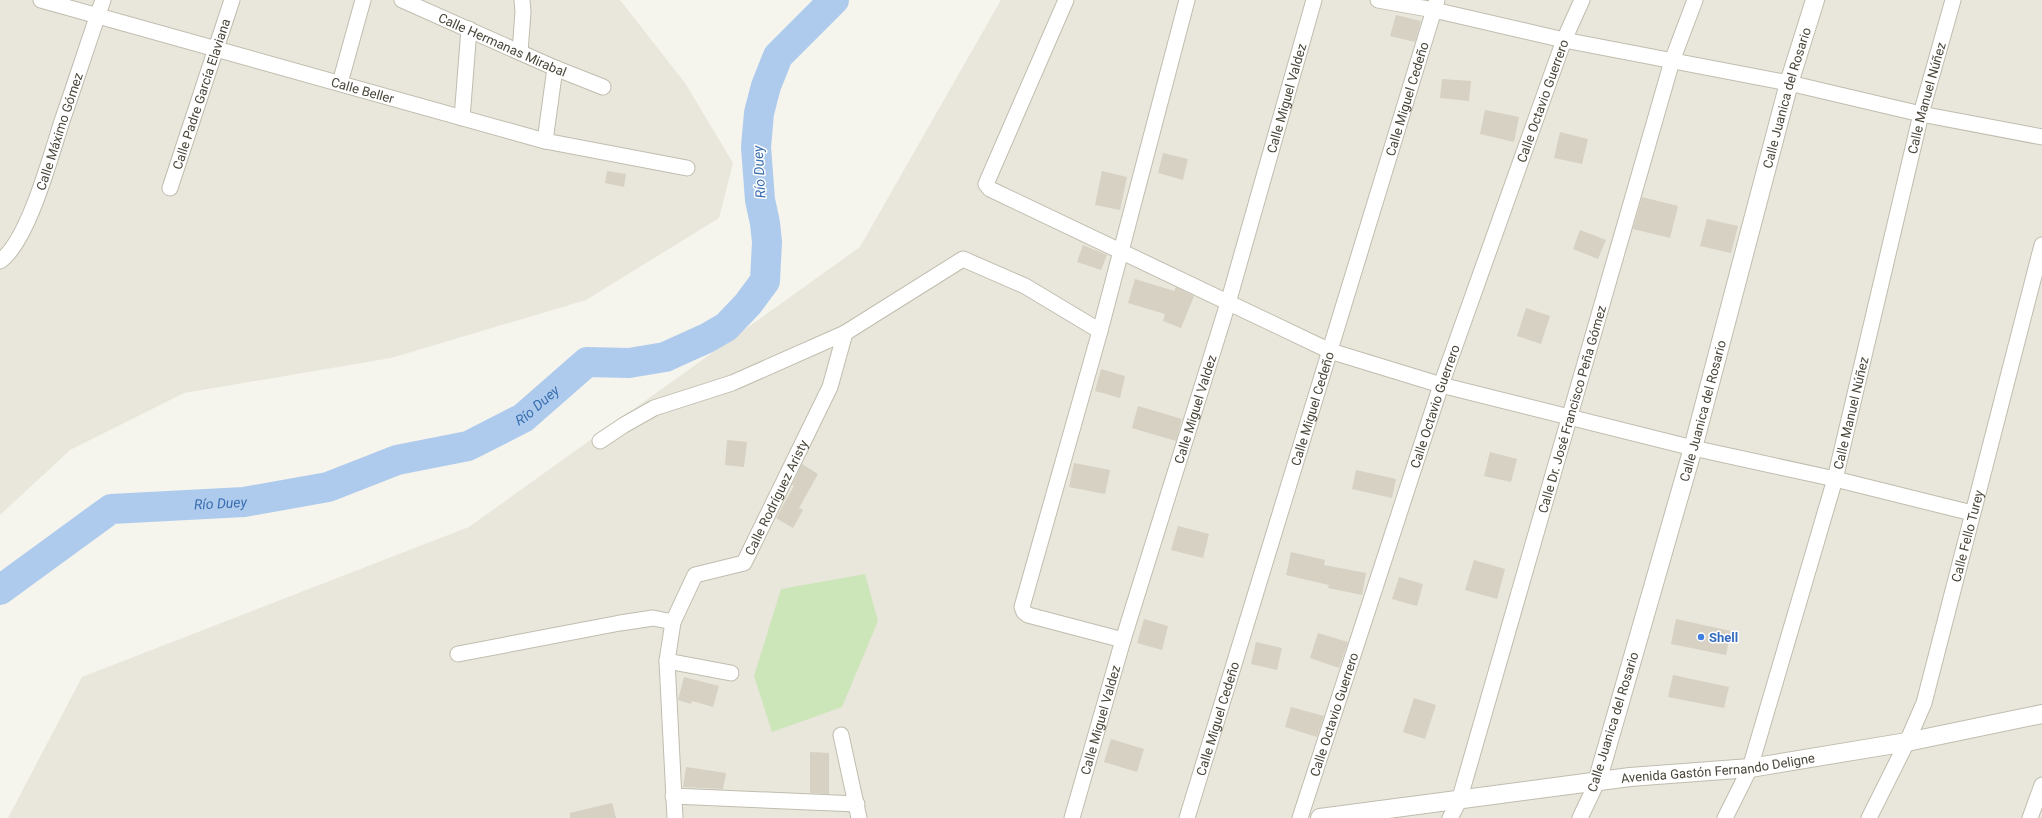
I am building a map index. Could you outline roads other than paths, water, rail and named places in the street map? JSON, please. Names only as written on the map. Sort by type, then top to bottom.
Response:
[{"type":"street","name":"Calle Beller","points":[[41,0],[545,141],[686,168]]},
{"type":"street","name":"Calle Máximo Gómez","points":[[3,260],[19,238],[35,202],[103,0]]},
{"type":"street","name":"Calle Padre García Elaviana","points":[[170,188],[232,0]]},
{"type":"street","points":[[340,83],[363,0]]},
{"type":"street","name":"Calle Hermanas Mirabal","points":[[402,0],[555,68],[603,87]]},
{"type":"street","points":[[520,52],[523,12],[522,0]]},
{"type":"street","points":[[1066,0],[986,184],[990,189],[1330,351],[1441,385],[1570,416],[1693,448],[1835,479],[1972,513]]},
{"type":"street","points":[[1123,640],[1028,615],[1024,612],[1022,607],[1100,331],[1187,0]]},
{"type":"street","name":"Calle Miguel Valdez","points":[[1072,818],[1123,640],[1228,303],[1314,0]]},
{"type":"street","points":[[1378,0],[1436,5],[1564,40],[1789,83],[1921,114],[2042,137]]},
{"type":"street","name":"Calle Octavio Guerrero","points":[[1300,818],[1441,385],[1564,40],[1582,0]]},
{"type":"street","name":"Calle Dr. José Francisco Peña Gómez","points":[[1450,818],[1459,801],[1672,61],[1695,0]]},
{"type":"street","name":"Calle Juanica del Rosario","points":[[1580,818],[1597,782],[1693,448],[1789,83],[1815,0]]},
{"type":"street","name":"Calle Manuel Núñez","points":[[1724,818],[1750,768],[1835,479],[1921,114],[1954,0]]},
{"type":"street","name":"Calle Miguel Cedeño","points":[[1187,818],[1436,5]]},
{"type":"street","points":[[462,118],[469,29]]},
{"type":"street","points":[[545,141],[555,68]]},
{"type":"street","name":"Calle Fello Turey","points":[[1869,818],[1907,742],[1924,703],[2042,244]]},
{"type":"street","points":[[600,441],[654,408],[732,383],[846,333],[963,259],[1024,286],[1100,331]]},
{"type":"street","name":"Calle Rodríguez Aristy","points":[[675,818],[667,661],[673,622],[695,575],[744,563],[830,387],[846,333]]},
{"type":"street","points":[[458,654],[653,618],[673,622]]},
{"type":"street","points":[[667,661],[731,673]]},
{"type":"street","name":"Avenida Gastón Fernando Deligne","points":[[1320,818],[1459,801],[1630,777],[1750,768],[1907,742],[2042,714]]},
{"type":"street","points":[[673,796],[858,811],[841,735]]},
{"type":"street","points":[[2030,818],[2042,785]]},
{"type":"waterway","name":"Río Duey","points":[[0,590],[111,509],[244,502],[328,487],[397,460],[468,446],[523,418],[587,362],[629,363],[665,357],[707,338],[726,327],[748,304],[765,281],[767,242],[760,200],[756,147],[759,113],[766,86],[778,56],[834,0]]},
{"type":"place","name":"Shell","points":[[1701,637]]}]
